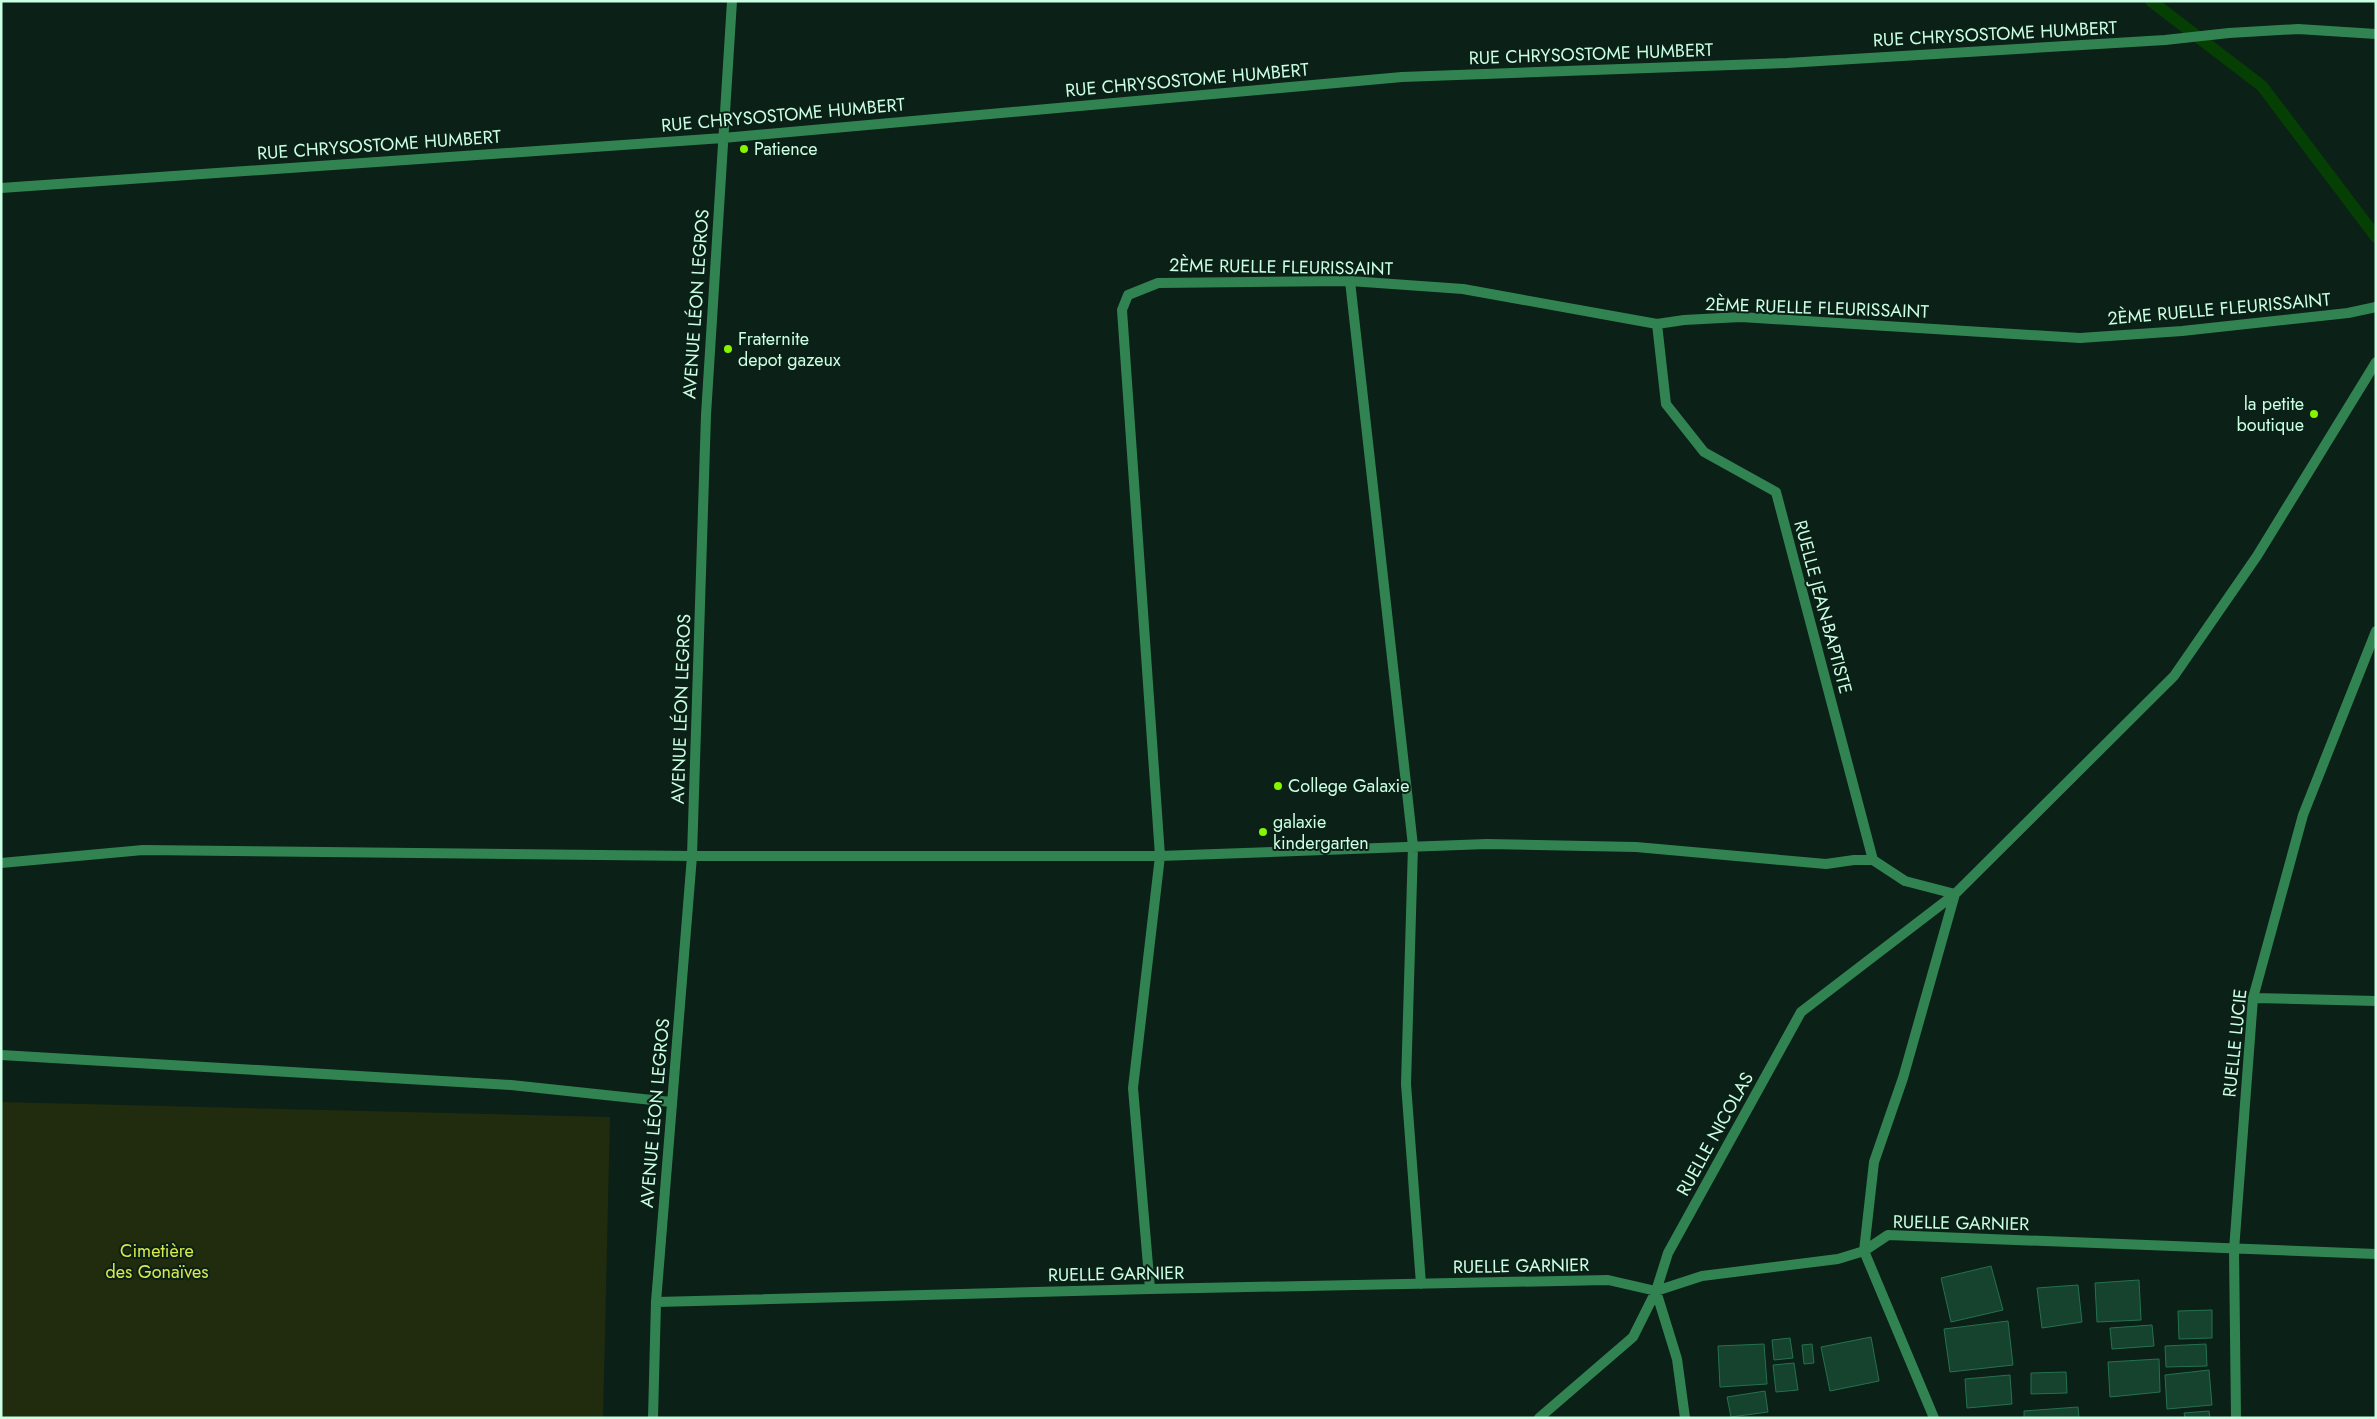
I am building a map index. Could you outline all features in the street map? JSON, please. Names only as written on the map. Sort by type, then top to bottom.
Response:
[{"type":"street","name":"AVENUE LÉON LEGROS","points":[[653,1418],[656,1302],[692,856],[706,415],[732,1]]},
{"type":"street","name":"RUE CHRYSOSTOME HUMBERT","points":[[1,188],[723,138],[1402,77],[1787,63],[2165,40],[2229,33],[2298,29],[2376,34]]},
{"type":"street","points":[[1350,281],[1413,846],[1406,1084],[1422,1284]]},
{"type":"street","name":"2ÈME RUELLE FLEURISSAINT","points":[[1160,856],[1122,310],[1128,295],[1140,288],[1158,282],[1350,281],[1463,290],[1657,324],[1684,320],[1741,318],[2080,338],[2192,330],[2348,313],[2376,307]]},
{"type":"street","name":"RUELLE JEAN-BAPTISTE","points":[[1657,324],[1666,404],[1704,452],[1776,492],[1873,860]]},
{"type":"street","name":"RUELLE NICOLAS","points":[[1539,1418],[1633,1337],[1656,1291],[1668,1253],[1801,1012],[1955,894],[2174,676],[2258,556],[2376,362]]},
{"type":"street","name":"RUELLE LUCIE","points":[[2236,1418],[2234,1250],[2253,998],[2303,815],[2376,632]]},
{"type":"street","points":[[1,863],[143,850],[692,856],[1160,856],[1487,844],[1636,847],[1826,864],[1854,860],[1873,860],[1905,881],[1955,894],[1903,1078],[1874,1162],[1864,1251],[1934,1418]]},
{"type":"street","points":[[1150,1289],[1133,1088],[1160,856]]},
{"type":"street","points":[[2253,998],[2376,1001]]},
{"type":"street","points":[[1,1055],[512,1085],[671,1102]]},
{"type":"street","name":"RUELLE GARNIER","points":[[656,1302],[1150,1289],[1608,1280],[1656,1291],[1702,1276],[1838,1259],[1864,1251],[1888,1234],[2234,1250],[2336,1251],[2376,1254]]},
{"type":"street","points":[[1656,1291],[1677,1360],[1686,1418]]},
{"type":"green space","name":"Cimetière des Gonaïves","points":[[1,1102],[610,1117],[603,1418],[1,1418]]},
{"type":"building","points":[[1991,1266],[2003,1310],[1951,1322],[1941,1278]]},
{"type":"building","points":[[2139,1280],[2141,1320],[2097,1322],[2095,1283]]},
{"type":"building","points":[[2078,1285],[2082,1322],[2042,1328],[2037,1288]]},
{"type":"building","points":[[2212,1310],[2212,1338],[2179,1339],[2178,1311]]},
{"type":"building","points":[[2008,1321],[2013,1365],[1950,1372],[1944,1329]]},
{"type":"building","points":[[2152,1325],[2154,1346],[2112,1349],[2110,1328]]},
{"type":"building","points":[[1871,1337],[1879,1381],[1830,1391],[1821,1347]]},
{"type":"building","points":[[1790,1338],[1793,1358],[1774,1360],[1772,1340]]},
{"type":"building","points":[[1764,1344],[1767,1384],[1720,1387],[1718,1346]]},
{"type":"building","points":[[1812,1344],[1814,1363],[1804,1364],[1802,1345]]},
{"type":"building","points":[[2206,1344],[2207,1366],[2166,1367],[2165,1346]]},
{"type":"building","points":[[2159,1359],[2160,1392],[2110,1397],[2108,1362]]},
{"type":"building","points":[[1794,1363],[1798,1390],[1776,1392],[1773,1365]]},
{"type":"building","points":[[2209,1370],[2212,1405],[2167,1409],[2165,1375]]},
{"type":"building","points":[[2066,1372],[2067,1393],[2031,1394],[2031,1373]]},
{"type":"building","points":[[2010,1375],[2012,1404],[1967,1408],[1965,1379]]},
{"type":"building","points":[[1765,1391],[1768,1412],[1731,1417],[1727,1397]]},
{"type":"building","points":[[2078,1407],[2079,1418],[2024,1418],[2024,1411]]},
{"type":"building","points":[[2209,1411],[2210,1418],[2185,1418],[2184,1413]]},
{"type":"waterway","points":[[2151,1],[2262,86],[2376,237]]},
{"type":"place","name":"Patience","points":[[744,149]]},
{"type":"place","name":"Fraternite depot gazeux","points":[[728,349]]},
{"type":"place","name":"la petite boutique","points":[[2314,414]]},
{"type":"place","name":"College Galaxie","points":[[1278,786]]},
{"type":"place","name":"galaxie kindergarten","points":[[1263,832]]}]
